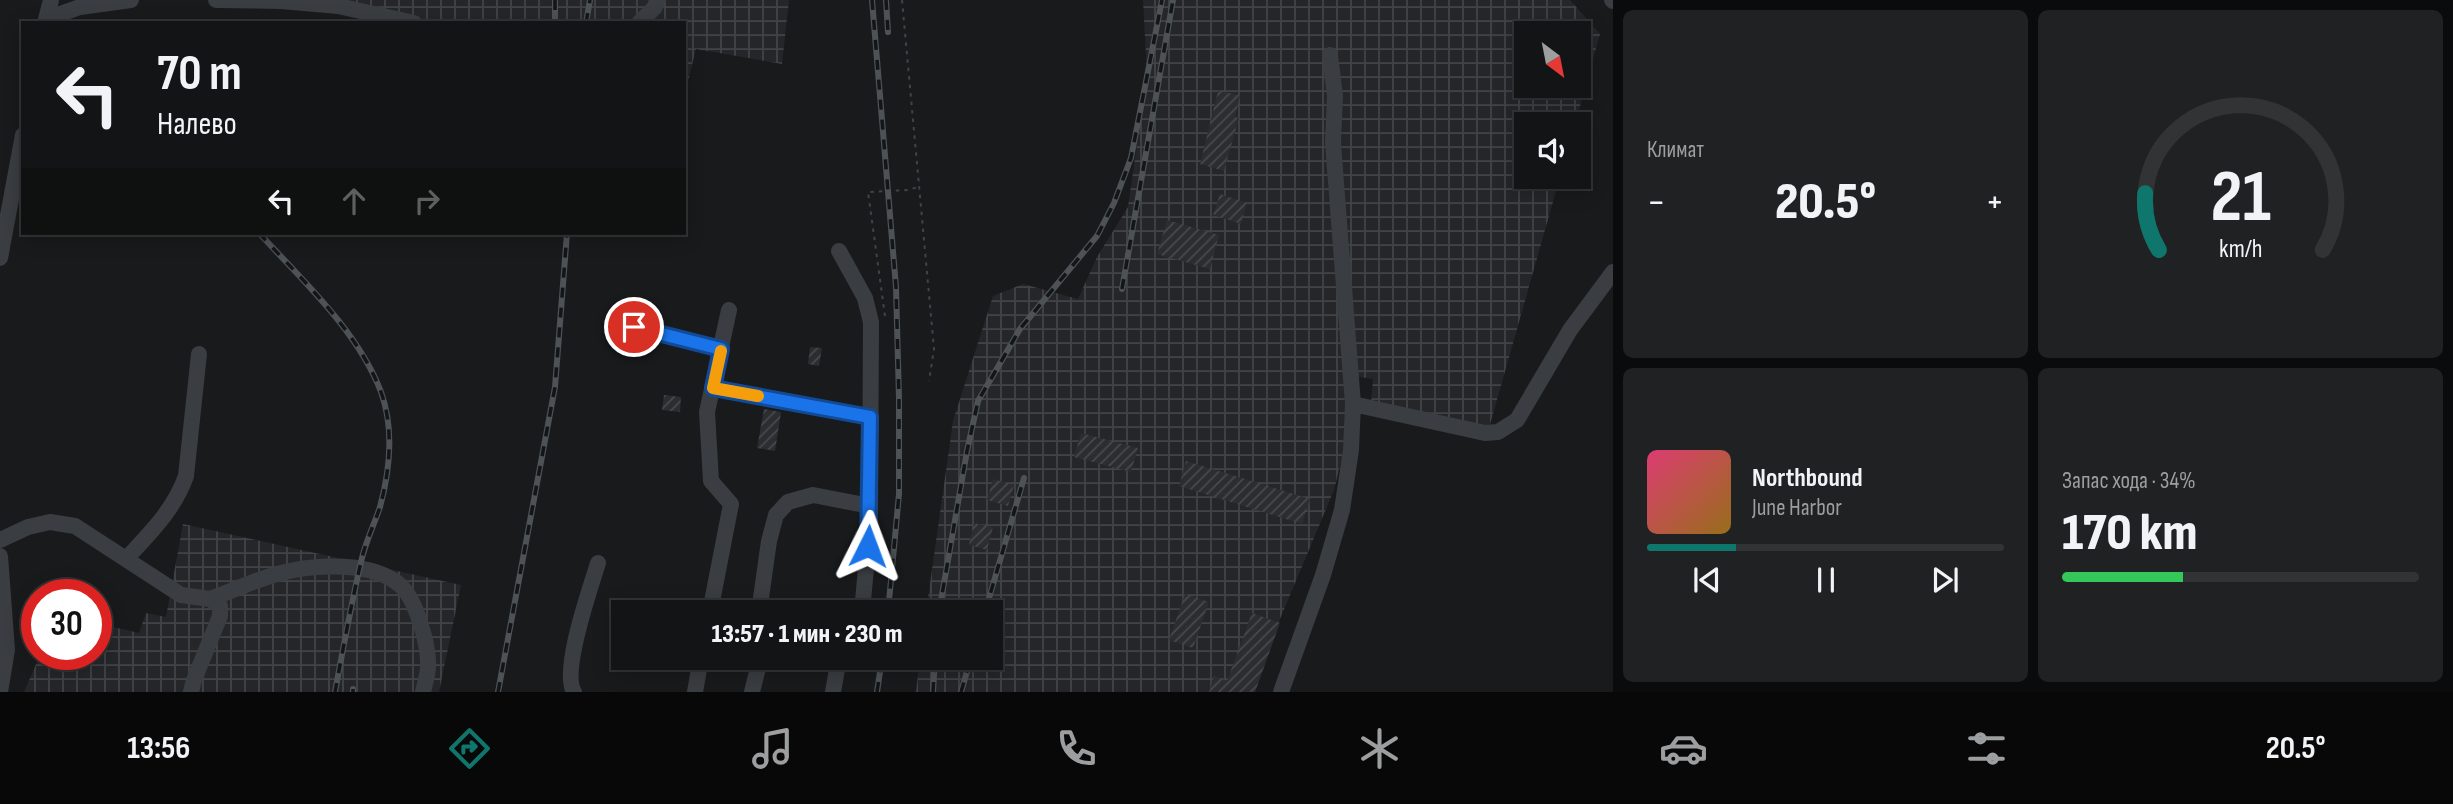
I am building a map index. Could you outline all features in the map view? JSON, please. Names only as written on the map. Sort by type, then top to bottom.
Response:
[{"type":"street","points":[[46,21],[51,0]]},
{"type":"street","points":[[46,21],[80,7],[131,0]]},
{"type":"street","points":[[216,0],[281,1],[338,6],[405,21]]},
{"type":"street","points":[[641,21],[655,7],[657,0]]},
{"type":"street","points":[[1281,692],[1323,575],[1342,510],[1351,450],[1353,404],[1333,143],[1335,96],[1330,55]]},
{"type":"street","points":[[0,258],[21,146]]},
{"type":"street","points":[[839,251],[865,298],[871,322],[870,506],[863,600]]},
{"type":"street","points":[[1353,404],[1485,433],[1499,432],[1517,420],[1570,330],[1613,272]]},
{"type":"street","points":[[712,600],[731,504],[711,481],[707,412],[729,310]]},
{"type":"street","points":[[634,327],[721,349]]},
{"type":"street","points":[[126,559],[163,520],[180,494],[186,476],[199,354]]},
{"type":"street","points":[[713,388],[870,417]]},
{"type":"street","points":[[762,600],[769,541],[776,515],[788,502],[813,495],[870,506]]},
{"type":"street","points":[[0,540],[28,527],[50,522],[75,526],[181,594],[210,599],[220,606],[220,616],[191,692]]},
{"type":"street","points":[[0,556],[6,650],[0,692]]},
{"type":"street","points":[[574,692],[569,685],[572,655],[598,564]]},
{"type":"street","points":[[210,599],[282,573],[348,566],[377,573],[400,585],[412,600],[420,619],[428,664],[423,692]]},
{"type":"street","points":[[695,692],[699,670]]},
{"type":"street","points":[[752,692],[758,670]]},
{"type":"street","points":[[832,692],[837,670]]},
{"type":"path","points":[[902,0],[934,349],[929,381]]},
{"type":"path","points":[[884,325],[886,312],[868,192],[919,187]]},
{"type":"shaded area","points":[[335,0],[789,0],[782,64],[696,49],[686,90],[686,21],[410,21]]},
{"type":"shaded area","points":[[1143,0],[1570,0],[1589,21],[1514,21],[1514,98],[1582,98],[1578,112],[1514,112],[1514,189],[1557,189],[1489,428],[1371,403],[1373,379],[1353,376],[1342,458],[1334,490],[1280,619],[1255,692],[916,692],[919,670],[1003,670],[1003,600],[928,600],[953,421],[993,296],[1023,284],[1078,299],[1097,257],[1128,207],[1147,74]]},
{"type":"shaded area","points":[[1591,24],[1600,34],[1591,66]]},
{"type":"shaded area","points":[[183,524],[461,585],[439,692],[24,692],[34,670],[112,670],[112,627],[139,633],[146,613],[166,617]]},
{"type":"building","points":[[1218,91],[1240,95],[1235,117],[1239,118],[1224,171],[1200,164]]},
{"type":"building","points":[[1220,194],[1247,203],[1241,224],[1213,215]]},
{"type":"building","points":[[1167,220],[1219,235],[1210,269],[1157,254]]},
{"type":"building","points":[[810,347],[822,348],[819,366],[808,364]]},
{"type":"building","points":[[664,395],[681,397],[680,412],[662,410]]},
{"type":"building","points":[[764,409],[781,412],[775,451],[757,448]]},
{"type":"building","points":[[1081,433],[1138,448],[1131,472],[1074,457]]},
{"type":"building","points":[[1186,461],[1310,499],[1302,524],[1179,486]]},
{"type":"building","points":[[993,479],[1014,485],[1008,506],[987,500]]},
{"type":"building","points":[[974,523],[993,527],[987,550],[969,545]]},
{"type":"building","points":[[1185,594],[1209,602],[1193,648],[1169,640]]},
{"type":"building","points":[[1252,613],[1280,623],[1255,692],[1209,692],[1214,676],[1227,681]]},
{"type":"railway","points":[[555,0],[555,21]]},
{"type":"railway","points":[[586,21],[590,0]]},
{"type":"railway","points":[[872,0],[896,287],[899,494],[889,600]]},
{"type":"railway","points":[[886,0],[888,32]]},
{"type":"railway","points":[[941,600],[978,401],[1020,329],[1097,236],[1114,203],[1131,158],[1162,0]]},
{"type":"railway","points":[[1122,289],[1173,0]]},
{"type":"railway","points":[[261,235],[344,327],[371,370],[381,392],[388,420],[388,464],[383,493],[363,555],[335,692]]},
{"type":"railway","points":[[498,692],[555,387],[567,235]]},
{"type":"railway","points":[[988,600],[1024,478]]},
{"type":"railway","points":[[877,692],[880,670]]},
{"type":"railway","points":[[933,692],[934,670]]},
{"type":"railway","points":[[961,692],[967,670]]},
{"type":"slow traffic","points":[[721,351],[713,388],[758,396]]},
{"type":"route","points":[[634,327],[721,349],[713,388],[870,417],[868,546]]}]
